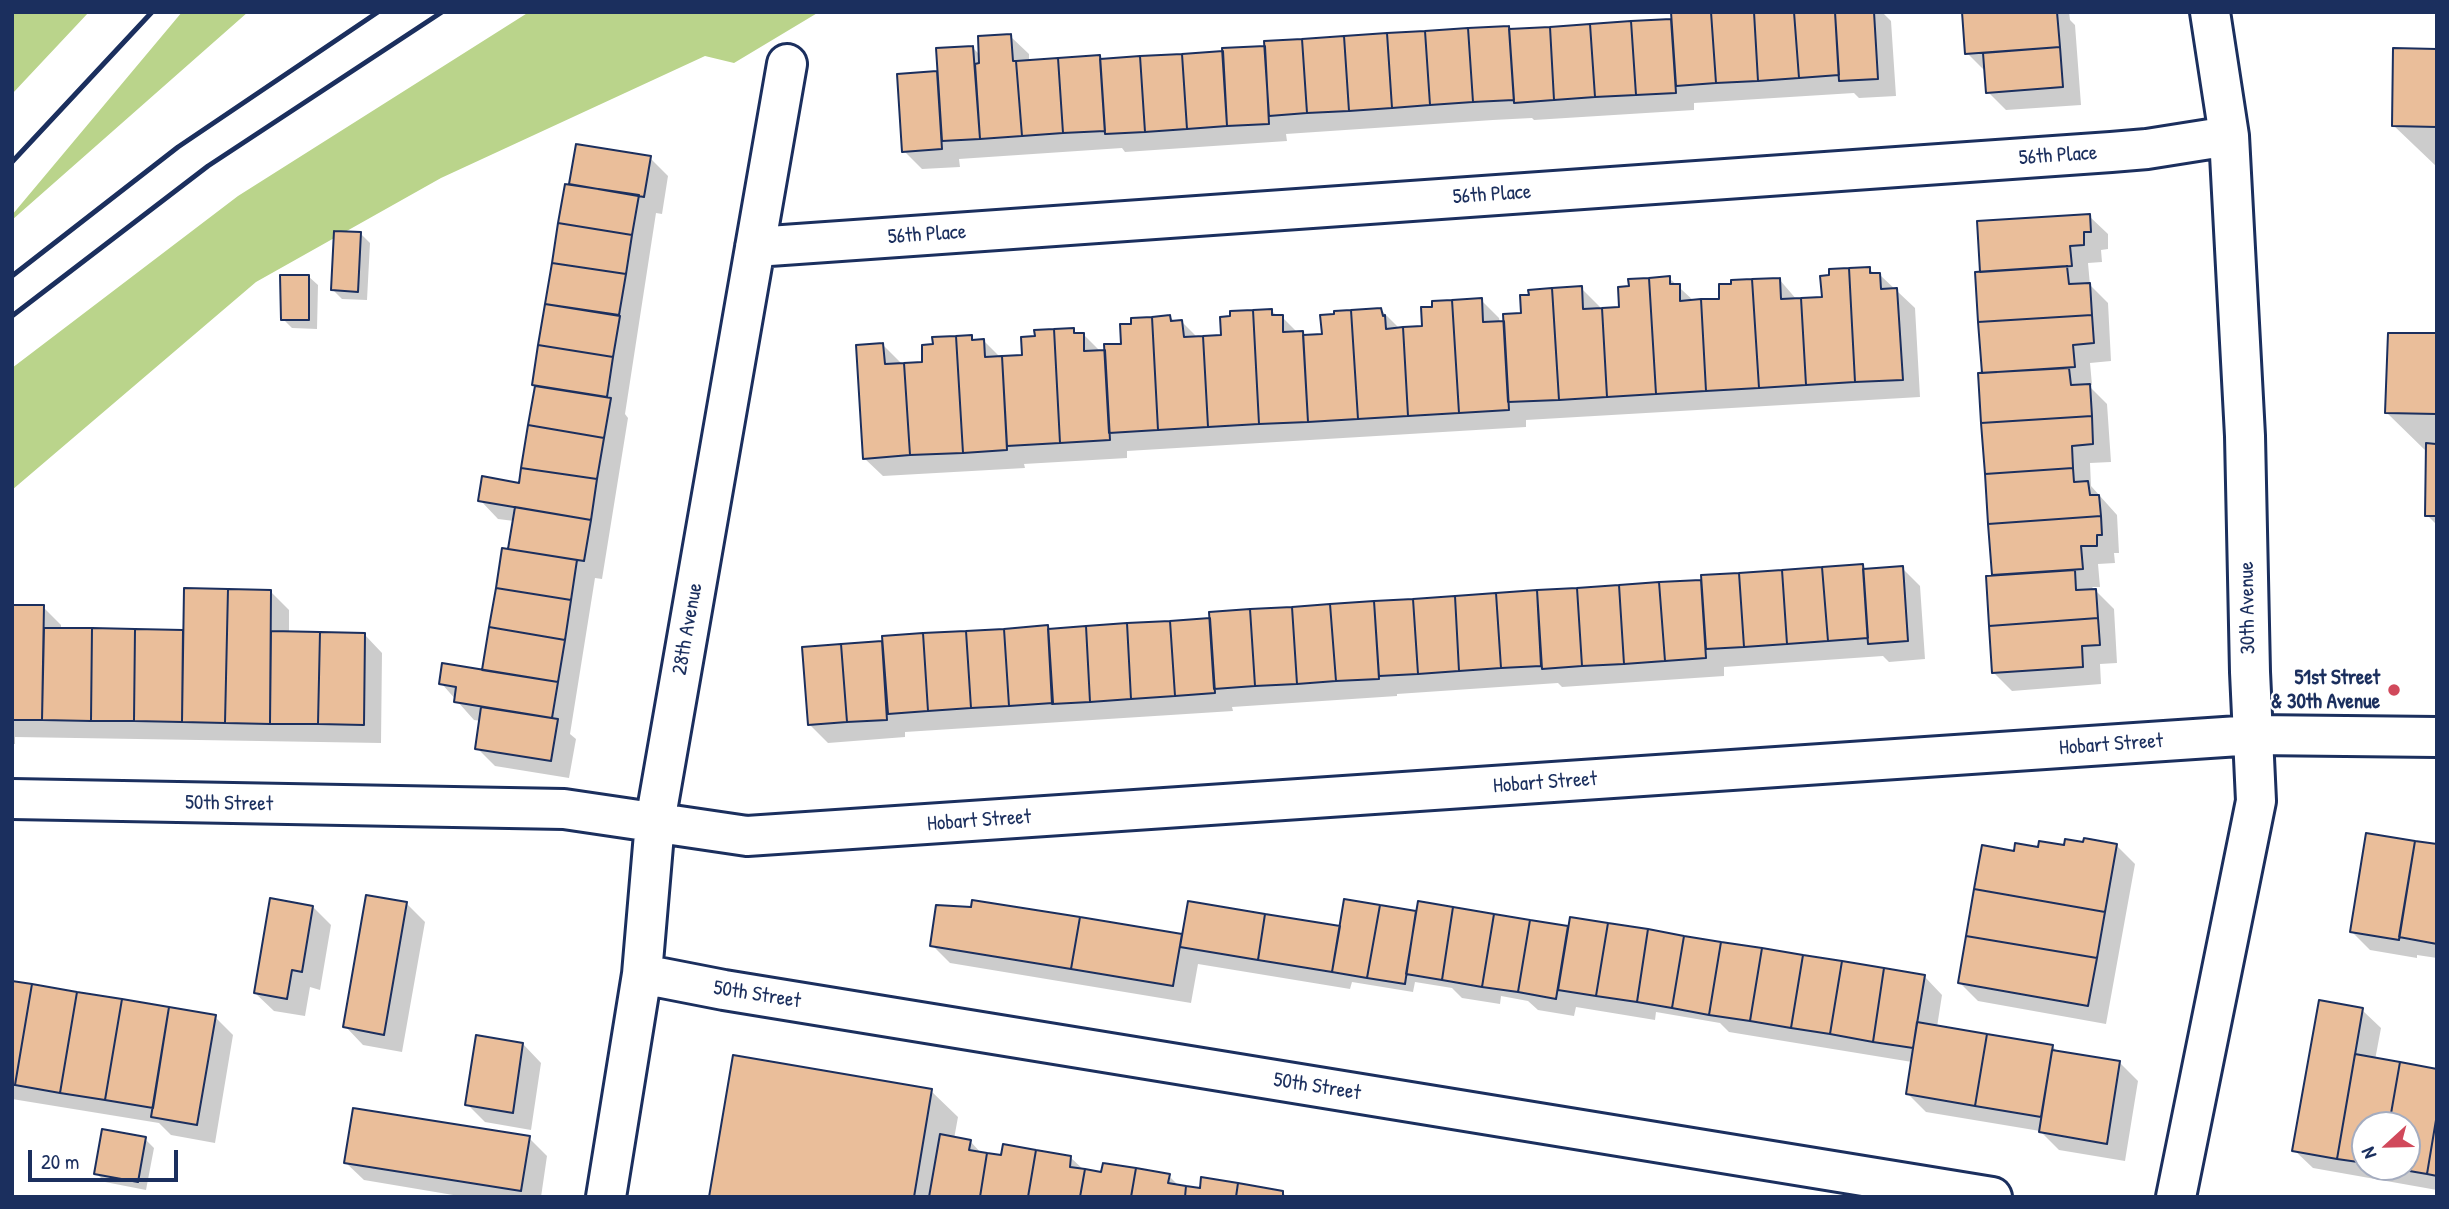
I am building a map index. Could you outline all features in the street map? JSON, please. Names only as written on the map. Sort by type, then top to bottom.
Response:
[{"type":"street","name":"30th Avenue","points":[[2176,1197],[2256,801],[2250,672],[2245,436],[2229,136],[2210,12]]},
{"type":"street","name":"28th Avenue","points":[[606,1197],[642,974],[654,822],[787,64]]},
{"type":"street","name":"56th Place","points":[[755,247],[2123,151],[2229,136]]},
{"type":"street","name":"Hobart Street","points":[[654,822],[747,836],[2254,734],[2437,737]]},
{"type":"street","name":"50th Street","points":[[12,799],[564,808],[654,822]]},
{"type":"street","name":"50th Street","points":[[642,974],[724,990],[1992,1197]]},
{"type":"green space","points":[[12,12],[89,12],[12,94]]},
{"type":"green space","points":[[182,12],[248,12],[12,220],[12,215]]},
{"type":"green space","points":[[529,12],[819,12],[734,63],[705,56],[441,178],[256,282],[12,490],[12,368],[238,196]]},
{"type":"building","points":[[1671,12],[1711,12],[1716,83],[1676,86]]},
{"type":"building","points":[[1711,12],[1754,12],[1758,81],[1716,83]]},
{"type":"building","points":[[1754,12],[1794,12],[1799,78],[1758,81]]},
{"type":"building","points":[[1794,12],[1835,12],[1839,75],[1799,78]]},
{"type":"building","points":[[1835,12],[1874,12],[1878,79],[1839,81]]},
{"type":"building","points":[[1962,12],[2057,12],[2060,47],[1965,54]]},
{"type":"building","points":[[1671,19],[1676,93],[1636,95],[1631,21]]},
{"type":"building","points":[[1631,21],[1636,95],[1595,97],[1590,24]]},
{"type":"building","points":[[1590,24],[1595,97],[1554,100],[1550,27]]},
{"type":"building","points":[[1509,26],[1514,100],[1473,102],[1468,28]]},
{"type":"building","points":[[1550,27],[1554,100],[1514,103],[1509,29]]},
{"type":"building","points":[[1468,28],[1473,102],[1430,105],[1425,31]]},
{"type":"building","points":[[1425,31],[1430,105],[1392,108],[1387,33]]},
{"type":"building","points":[[1387,33],[1392,108],[1349,111],[1344,36]]},
{"type":"building","points":[[1011,34],[1022,136],[980,139],[975,64],[979,63],[978,36]]},
{"type":"building","points":[[1344,36],[1349,111],[1307,113],[1302,39]]},
{"type":"building","points":[[1302,39],[1307,113],[1269,116],[1264,41]]},
{"type":"building","points":[[973,46],[980,139],[942,141],[936,48]]},
{"type":"building","points":[[1265,46],[1269,124],[1227,126],[1222,48]]},
{"type":"building","points":[[2060,47],[2063,87],[1986,93],[1983,53]]},
{"type":"building","points":[[2393,48],[2437,49],[2437,127],[2392,126]]},
{"type":"building","points":[[1223,51],[1227,126],[1187,129],[1182,54]]},
{"type":"building","points":[[1182,54],[1187,129],[1145,132],[1140,56]]},
{"type":"building","points":[[1100,55],[1105,131],[1063,133],[1058,58]]},
{"type":"building","points":[[1140,56],[1145,132],[1105,134],[1100,59]]},
{"type":"building","points":[[1058,58],[1063,133],[1022,136],[1016,61]]},
{"type":"building","points":[[937,71],[942,149],[902,152],[897,74]]},
{"type":"building","points":[[576,144],[651,156],[644,197],[569,184]]},
{"type":"building","points":[[565,184],[639,195],[632,235],[558,223]]},
{"type":"building","points":[[2090,214],[2091,232],[2084,232],[2084,245],[2070,246],[2072,266],[1980,272],[1977,221]]},
{"type":"building","points":[[558,223],[632,235],[626,274],[552,263]]},
{"type":"building","points":[[334,231],[361,232],[358,292],[331,290]]},
{"type":"building","points":[[552,263],[626,274],[619,315],[545,304]]},
{"type":"building","points":[[2067,266],[2069,284],[2090,283],[2092,315],[1978,322],[1975,272]]},
{"type":"building","points":[[1870,267],[1870,273],[1880,273],[1881,289],[1897,288],[1903,380],[1855,382],[1849,268]]},
{"type":"building","points":[[1849,268],[1855,382],[1806,385],[1801,298],[1822,297],[1820,276],[1829,275],[1829,269]]},
{"type":"building","points":[[280,275],[309,275],[309,320],[281,320]]},
{"type":"building","points":[[1670,276],[1670,284],[1680,284],[1680,301],[1701,299],[1706,391],[1656,394],[1649,278]]},
{"type":"building","points":[[1649,278],[1656,394],[1607,397],[1602,308],[1619,307],[1618,287],[1629,286],[1628,279]]},
{"type":"building","points":[[1780,278],[1781,299],[1801,298],[1806,385],[1759,388],[1752,279]]},
{"type":"building","points":[[1752,279],[1759,388],[1706,391],[1701,299],[1719,299],[1719,284],[1731,284],[1731,280]]},
{"type":"building","points":[[1582,286],[1583,309],[1602,308],[1607,397],[1559,400],[1552,288]]},
{"type":"building","points":[[1552,288],[1559,400],[1508,402],[1503,314],[1521,313],[1520,295],[1529,295],[1528,290]]},
{"type":"building","points":[[1482,298],[1483,322],[1504,321],[1509,410],[1459,413],[1452,300]]},
{"type":"building","points":[[1452,300],[1459,413],[1408,416],[1403,327],[1422,326],[1421,307],[1432,307],[1432,301]]},
{"type":"building","points":[[545,304],[620,316],[613,357],[538,345]]},
{"type":"building","points":[[1381,308],[1383,316],[1385,315],[1386,329],[1403,327],[1408,416],[1358,419],[1351,310]]},
{"type":"building","points":[[1272,309],[1272,315],[1283,315],[1283,332],[1303,331],[1308,422],[1259,424],[1253,310]]},
{"type":"building","points":[[1253,310],[1259,424],[1208,427],[1203,336],[1221,335],[1220,317],[1230,316],[1230,311]]},
{"type":"building","points":[[1351,310],[1358,419],[1308,422],[1303,335],[1322,334],[1320,315]]},
{"type":"building","points":[[1170,315],[1171,321],[1182,320],[1184,337],[1203,336],[1208,427],[1158,430],[1152,317]]},
{"type":"building","points":[[2092,315],[2094,343],[2073,345],[2075,367],[1982,373],[1978,322]]},
{"type":"building","points":[[1152,317],[1158,430],[1109,433],[1104,344],[1121,344],[1120,324],[1131,324],[1131,318]]},
{"type":"building","points":[[1074,328],[1074,333],[1084,333],[1084,351],[1105,350],[1110,440],[1060,443],[1054,329]]},
{"type":"building","points":[[1054,329],[1060,443],[1007,446],[1002,356],[1022,355],[1021,337],[1035,336],[1034,330]]},
{"type":"building","points":[[2388,333],[2437,333],[2437,414],[2385,413]]},
{"type":"building","points":[[972,335],[972,340],[984,339],[985,357],[1002,356],[1007,450],[963,453],[956,336]]},
{"type":"building","points":[[956,336],[963,453],[910,455],[904,363],[922,362],[922,345],[933,344],[932,337]]},
{"type":"building","points":[[883,343],[885,364],[904,363],[910,455],[863,459],[856,345]]},
{"type":"building","points":[[538,345],[613,357],[607,397],[532,385]]},
{"type":"building","points":[[2069,368],[2071,385],[2090,384],[2092,416],[1981,423],[1978,373]]},
{"type":"building","points":[[535,386],[611,398],[604,438],[528,425]]},
{"type":"building","points":[[2092,416],[2093,444],[2072,446],[2073,468],[1985,474],[1981,423]]},
{"type":"building","points":[[528,425],[604,438],[597,479],[521,468]]},
{"type":"building","points":[[2437,434],[2437,516],[2425,516],[2426,443],[2436,444]]},
{"type":"building","points":[[521,468],[597,479],[591,520],[478,501],[482,476],[519,483]]},
{"type":"building","points":[[2073,468],[2074,482],[2088,481],[2090,495],[2099,495],[2101,516],[1988,524],[1985,474]]},
{"type":"building","points":[[515,507],[591,520],[584,561],[508,549]]},
{"type":"building","points":[[2101,516],[2102,535],[2097,535],[2097,546],[2081,546],[2083,569],[1992,575],[1988,524]]},
{"type":"building","points":[[502,548],[577,560],[571,600],[496,588]]},
{"type":"building","points":[[1863,564],[1868,638],[1828,641],[1822,567]]},
{"type":"building","points":[[1903,566],[1908,641],[1868,644],[1863,569]]},
{"type":"building","points":[[1822,567],[1828,641],[1787,644],[1782,570]]},
{"type":"building","points":[[1782,570],[1787,644],[1744,647],[1739,573]]},
{"type":"building","points":[[2075,570],[2076,590],[2096,589],[2098,618],[1989,626],[1986,576]]},
{"type":"building","points":[[1739,573],[1744,647],[1706,649],[1701,575]]},
{"type":"building","points":[[1701,580],[1706,658],[1665,661],[1659,582]]},
{"type":"building","points":[[1659,582],[1665,661],[1624,664],[1619,585]]},
{"type":"building","points":[[1619,585],[1624,664],[1582,666],[1577,588]]},
{"type":"building","points":[[184,588],[228,589],[225,723],[182,722]]},
{"type":"building","points":[[496,588],[571,600],[565,640],[489,627]]},
{"type":"building","points":[[1577,588],[1582,666],[1542,669],[1537,590]]},
{"type":"building","points":[[228,589],[271,590],[270,724],[225,723]]},
{"type":"building","points":[[1537,590],[1541,666],[1501,668],[1496,593]]},
{"type":"building","points":[[1496,593],[1501,668],[1459,671],[1455,596]]},
{"type":"building","points":[[1455,596],[1459,671],[1418,674],[1413,599]]},
{"type":"building","points":[[1413,599],[1418,674],[1379,676],[1374,601]]},
{"type":"building","points":[[1374,601],[1379,679],[1336,681],[1330,604]]},
{"type":"building","points":[[1330,604],[1336,681],[1297,684],[1292,607]]},
{"type":"building","points":[[12,605],[44,605],[42,720],[12,720]]},
{"type":"building","points":[[1292,607],[1297,684],[1255,686],[1250,609]]},
{"type":"building","points":[[1250,609],[1255,686],[1214,689],[1209,612]]},
{"type":"building","points":[[1210,618],[1215,693],[1175,696],[1170,621]]},
{"type":"building","points":[[2098,618],[2100,645],[2082,646],[2083,667],[1992,673],[1989,626]]},
{"type":"building","points":[[1170,621],[1175,696],[1131,699],[1127,623]]},
{"type":"building","points":[[1127,623],[1131,699],[1090,702],[1086,626]]},
{"type":"building","points":[[1048,625],[1053,703],[1009,706],[1004,629]]},
{"type":"building","points":[[1086,626],[1090,702],[1052,704],[1048,629]]},
{"type":"building","points":[[489,627],[565,640],[558,682],[482,670]]},
{"type":"building","points":[[44,628],[92,628],[91,721],[42,720]]},
{"type":"building","points":[[92,628],[135,629],[134,721],[91,721]]},
{"type":"building","points":[[135,629],[183,630],[182,722],[134,721]]},
{"type":"building","points":[[1004,629],[1009,706],[971,708],[966,631]]},
{"type":"building","points":[[271,631],[320,632],[318,724],[270,724]]},
{"type":"building","points":[[966,631],[971,708],[928,711],[923,633]]},
{"type":"building","points":[[320,632],[365,633],[364,725],[318,724]]},
{"type":"building","points":[[923,633],[928,711],[888,714],[882,636]]},
{"type":"building","points":[[882,641],[887,720],[847,722],[841,644]]},
{"type":"building","points":[[841,644],[847,722],[808,725],[802,647]]},
{"type":"building","points":[[442,663],[558,682],[552,718],[454,702],[456,687],[439,684]]},
{"type":"building","points":[[481,707],[558,719],[551,761],[475,749]]},
{"type":"building","points":[[2366,833],[2415,841],[2399,940],[2350,932]]},
{"type":"building","points":[[2084,838],[2117,844],[2105,912],[1974,889],[1982,845],[2014,851],[2015,843],[2038,847],[2039,841],[2064,845],[2065,839],[2083,842]]},
{"type":"building","points":[[2415,841],[2437,844],[2437,944],[2399,937]]},
{"type":"building","points":[[1974,889],[2105,912],[2097,958],[1966,936]]},
{"type":"building","points":[[366,895],[407,902],[384,1035],[343,1027]]},
{"type":"building","points":[[270,898],[313,906],[302,972],[292,970],[287,999],[254,993]]},
{"type":"building","points":[[1344,899],[1380,905],[1367,978],[1332,972]]},
{"type":"building","points":[[972,900],[1080,917],[1071,969],[930,946],[936,905],[971,907]]},
{"type":"building","points":[[1188,901],[1265,914],[1258,960],[1180,947]]},
{"type":"building","points":[[1418,901],[1453,907],[1442,980],[1406,974]]},
{"type":"building","points":[[1380,905],[1416,911],[1405,984],[1367,978]]},
{"type":"building","points":[[1453,907],[1494,914],[1482,987],[1442,980]]},
{"type":"building","points":[[1265,914],[1340,926],[1332,972],[1258,960]]},
{"type":"building","points":[[1494,914],[1530,920],[1518,992],[1482,987]]},
{"type":"building","points":[[1080,917],[1182,934],[1173,986],[1071,969]]},
{"type":"building","points":[[1570,917],[1608,923],[1596,996],[1558,990]]},
{"type":"building","points":[[1530,920],[1568,926],[1556,999],[1518,992]]},
{"type":"building","points":[[1608,923],[1648,929],[1637,1002],[1596,996]]},
{"type":"building","points":[[1648,929],[1684,936],[1672,1008],[1637,1002]]},
{"type":"building","points":[[1684,936],[1721,942],[1709,1015],[1672,1008]]},
{"type":"building","points":[[1966,936],[2097,958],[2088,1006],[1958,983]]},
{"type":"building","points":[[1721,942],[1762,948],[1750,1021],[1709,1015]]},
{"type":"building","points":[[1762,948],[1803,955],[1791,1028],[1750,1021]]},
{"type":"building","points":[[1803,955],[1842,961],[1830,1034],[1791,1028]]},
{"type":"building","points":[[1842,961],[1884,968],[1873,1042],[1830,1034]]},
{"type":"building","points":[[1884,968],[1925,975],[1913,1048],[1873,1042]]},
{"type":"building","points":[[12,981],[32,984],[15,1085],[12,1085]]},
{"type":"building","points":[[32,984],[77,992],[60,1093],[15,1085]]},
{"type":"building","points":[[77,992],[122,999],[105,1100],[60,1093]]},
{"type":"building","points":[[122,999],[169,1007],[153,1108],[105,1100]]},
{"type":"building","points":[[2319,1000],[2363,1008],[2337,1159],[2292,1151]]},
{"type":"building","points":[[169,1007],[216,1015],[197,1125],[151,1117]]},
{"type":"building","points":[[1917,1022],[1987,1034],[1975,1106],[1906,1094]]},
{"type":"building","points":[[1987,1034],[2053,1045],[2041,1117],[1975,1106]]},
{"type":"building","points":[[476,1035],[523,1043],[513,1113],[465,1105]]},
{"type":"building","points":[[2052,1050],[2120,1061],[2107,1144],[2039,1132]]},
{"type":"building","points":[[2355,1054],[2400,1062],[2391,1111],[2351,1111],[2351,1161],[2337,1159]]},
{"type":"building","points":[[733,1055],[932,1089],[914,1197],[709,1197]]},
{"type":"building","points":[[2400,1062],[2437,1069],[2437,1114],[2427,1174],[2421,1173],[2421,1111],[2391,1111]]},
{"type":"building","points":[[353,1108],[530,1136],[521,1191],[344,1163]]},
{"type":"building","points":[[2437,1114],[2437,1176],[2427,1174]]},
{"type":"building","points":[[102,1129],[146,1137],[138,1182],[94,1174]]},
{"type":"building","points":[[940,1134],[971,1140],[969,1150],[987,1153],[980,1197],[929,1197]]},
{"type":"building","points":[[1003,1144],[1036,1150],[1028,1197],[980,1197],[987,1153],[1001,1155]]},
{"type":"building","points":[[1036,1150],[1071,1156],[1070,1167],[1085,1169],[1080,1197],[1028,1197]]},
{"type":"building","points":[[1103,1163],[1136,1168],[1131,1197],[1080,1197],[1085,1169],[1101,1172]]},
{"type":"building","points":[[1136,1168],[1170,1174],[1168,1183],[1186,1186],[1185,1197],[1131,1197]]},
{"type":"building","points":[[1201,1177],[1238,1183],[1236,1197],[1185,1197],[1186,1186],[1200,1188]]},
{"type":"building","points":[[1238,1183],[1283,1191],[1283,1197],[1236,1197]]},
{"type":"railway","points":[[12,162],[152,12]]},
{"type":"railway","points":[[12,276],[178,147],[378,12]]},
{"type":"railway","points":[[12,316],[208,166],[442,12]]},
{"type":"place","name":"51st Street & 30th Avenue","points":[[2394,690]]}]
